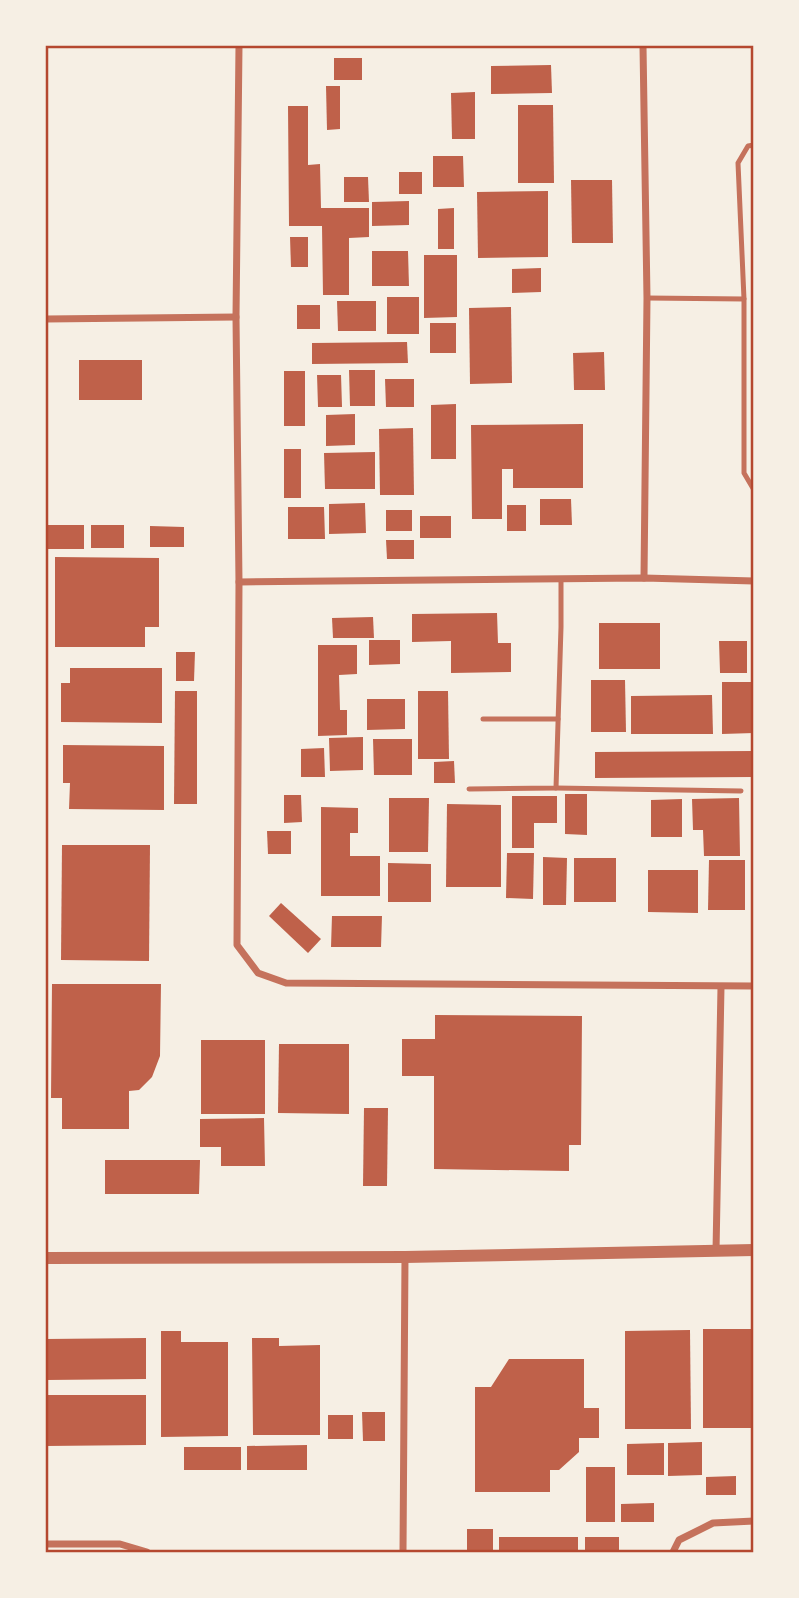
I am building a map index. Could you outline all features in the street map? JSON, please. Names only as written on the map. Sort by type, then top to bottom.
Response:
[{"type":"street","points":[[239,46],[236,317],[239,582],[237,945],[257,973],[286,983],[754,986]]},
{"type":"street","points":[[643,46],[647,298],[644,578]]},
{"type":"street","points":[[46,319],[236,317]]},
{"type":"street","points":[[239,582],[644,578],[754,581]]},
{"type":"street","points":[[716,1251],[721,987]]},
{"type":"street","points":[[46,1258],[405,1257],[754,1250]]},
{"type":"street","points":[[403,1552],[405,1257]]},
{"type":"street","points":[[673,1552],[679,1541],[713,1523],[754,1521]]},
{"type":"street","points":[[46,1544],[120,1544],[147,1552]]},
{"type":"lane","points":[[754,145],[748,146],[738,163],[744,299],[744,473],[754,490]]},
{"type":"lane","points":[[647,298],[744,299]]},
{"type":"lane","points":[[556,788],[561,579]]},
{"type":"lane","points":[[483,719],[558,719]]},
{"type":"lane","points":[[469,789],[741,791]]},
{"type":"building","points":[[334,58],[362,58],[362,80],[334,80]]},
{"type":"building","points":[[551,65],[552,93],[491,94],[491,66]]},
{"type":"building","points":[[326,86],[340,86],[340,129],[327,130]]},
{"type":"building","points":[[475,92],[475,139],[452,139],[451,93]]},
{"type":"building","points":[[518,105],[553,105],[554,183],[518,183]]},
{"type":"building","points":[[288,106],[308,106],[308,165],[320,164],[321,208],[369,208],[369,237],[349,238],[349,295],[323,295],[322,226],[289,226]]},
{"type":"building","points":[[433,156],[463,156],[464,187],[433,187]]},
{"type":"building","points":[[399,172],[422,172],[422,194],[399,194]]},
{"type":"building","points":[[344,177],[368,177],[369,202],[344,202]]},
{"type":"building","points":[[571,180],[612,180],[613,243],[572,243]]},
{"type":"building","points":[[548,191],[548,257],[478,258],[477,192]]},
{"type":"building","points":[[409,201],[409,225],[372,226],[372,202]]},
{"type":"building","points":[[454,208],[454,249],[438,249],[438,209]]},
{"type":"building","points":[[290,237],[308,237],[308,267],[291,267]]},
{"type":"building","points":[[372,251],[408,251],[409,286],[372,286]]},
{"type":"building","points":[[424,255],[457,255],[457,317],[424,318]]},
{"type":"building","points":[[541,268],[541,292],[512,293],[512,269]]},
{"type":"building","points":[[387,297],[419,297],[419,334],[387,334]]},
{"type":"building","points":[[337,301],[376,301],[376,331],[338,331]]},
{"type":"building","points":[[297,305],[320,305],[320,329],[297,329]]},
{"type":"building","points":[[511,307],[512,383],[470,384],[469,308]]},
{"type":"building","points":[[430,323],[456,323],[456,353],[430,353]]},
{"type":"building","points":[[407,342],[408,363],[312,364],[312,343]]},
{"type":"building","points":[[604,352],[605,390],[574,390],[573,353]]},
{"type":"building","points":[[79,360],[142,360],[142,400],[79,400]]},
{"type":"building","points":[[349,370],[375,370],[375,406],[350,406]]},
{"type":"building","points":[[284,371],[305,371],[305,426],[284,426]]},
{"type":"building","points":[[317,375],[341,375],[342,407],[318,407]]},
{"type":"building","points":[[385,379],[414,379],[414,407],[386,407]]},
{"type":"building","points":[[456,404],[456,459],[431,459],[431,405]]},
{"type":"building","points":[[355,414],[355,445],[326,446],[326,415]]},
{"type":"building","points":[[583,424],[583,488],[513,488],[513,469],[502,469],[502,519],[472,519],[471,425]]},
{"type":"building","points":[[413,428],[414,495],[380,495],[379,429]]},
{"type":"building","points":[[284,449],[301,449],[301,498],[284,498]]},
{"type":"building","points":[[375,452],[375,489],[325,489],[324,453]]},
{"type":"building","points":[[540,499],[571,499],[572,525],[540,525]]},
{"type":"building","points":[[365,503],[366,533],[329,534],[329,504]]},
{"type":"building","points":[[507,505],[526,505],[526,531],[507,531]]},
{"type":"building","points":[[288,507],[324,507],[325,539],[288,539]]},
{"type":"building","points":[[386,510],[412,510],[412,531],[386,531]]},
{"type":"building","points":[[420,516],[451,516],[451,538],[420,538]]},
{"type":"building","points":[[46,525],[84,525],[84,549],[46,549]]},
{"type":"building","points":[[91,525],[124,525],[124,548],[91,548]]},
{"type":"building","points":[[150,526],[184,527],[184,547],[150,547]]},
{"type":"building","points":[[386,540],[414,540],[414,559],[387,559]]},
{"type":"building","points":[[55,557],[159,558],[159,627],[145,627],[145,647],[55,647]]},
{"type":"building","points":[[497,613],[498,643],[511,643],[511,672],[451,673],[451,641],[412,642],[412,614]]},
{"type":"building","points":[[373,617],[374,638],[333,638],[332,618]]},
{"type":"building","points":[[599,623],[660,623],[660,669],[599,669]]},
{"type":"building","points":[[369,640],[400,640],[400,664],[369,665]]},
{"type":"building","points":[[719,641],[747,641],[747,673],[720,673]]},
{"type":"building","points":[[318,645],[357,645],[357,674],[339,675],[340,710],[347,710],[347,735],[318,736]]},
{"type":"building","points":[[176,652],[195,652],[194,681],[176,681]]},
{"type":"building","points":[[70,668],[162,668],[162,723],[61,722],[61,683],[70,683]]},
{"type":"building","points":[[591,680],[625,680],[626,732],[591,732]]},
{"type":"building","points":[[722,682],[754,682],[754,733],[722,734]]},
{"type":"building","points":[[175,691],[197,691],[197,804],[174,804]]},
{"type":"building","points":[[418,691],[448,691],[449,759],[418,759]]},
{"type":"building","points":[[712,695],[713,734],[631,734],[631,696]]},
{"type":"building","points":[[367,699],[405,699],[405,729],[367,730]]},
{"type":"building","points":[[363,737],[363,770],[330,771],[329,738]]},
{"type":"building","points":[[373,739],[412,739],[412,775],[374,775]]},
{"type":"building","points":[[63,745],[164,746],[164,810],[69,809],[70,783],[63,783]]},
{"type":"building","points":[[324,748],[325,777],[301,777],[301,749]]},
{"type":"building","points":[[752,751],[753,777],[595,778],[595,752]]},
{"type":"building","points":[[454,761],[455,783],[434,783],[434,762]]},
{"type":"building","points":[[565,794],[587,794],[587,835],[565,834]]},
{"type":"building","points":[[284,795],[301,795],[302,822],[284,823]]},
{"type":"building","points":[[512,796],[557,796],[557,823],[534,823],[534,848],[512,848]]},
{"type":"building","points":[[389,798],[429,798],[428,852],[389,852]]},
{"type":"building","points":[[739,798],[740,856],[704,856],[703,830],[693,830],[692,799]]},
{"type":"building","points":[[682,799],[682,837],[651,837],[651,800]]},
{"type":"building","points":[[447,804],[501,805],[501,887],[446,887]]},
{"type":"building","points":[[321,807],[358,808],[358,833],[350,833],[350,856],[380,856],[380,896],[321,896]]},
{"type":"building","points":[[267,831],[291,831],[291,854],[268,854]]},
{"type":"building","points":[[62,845],[150,845],[149,961],[61,960]]},
{"type":"building","points":[[507,853],[534,853],[533,899],[506,898]]},
{"type":"building","points":[[543,857],[567,858],[566,905],[543,905]]},
{"type":"building","points":[[574,858],[616,858],[616,902],[574,902]]},
{"type":"building","points":[[709,860],[745,860],[745,910],[708,910]]},
{"type":"building","points":[[388,863],[431,864],[431,902],[388,902]]},
{"type":"building","points":[[648,870],[698,870],[698,913],[648,912]]},
{"type":"building","points":[[281,903],[321,939],[308,953],[269,916]]},
{"type":"building","points":[[332,916],[382,916],[381,947],[331,947]]},
{"type":"building","points":[[52,984],[161,984],[160,1056],[152,1077],[139,1090],[129,1091],[129,1129],[62,1129],[62,1098],[51,1098]]},
{"type":"building","points":[[435,1015],[582,1016],[581,1145],[569,1145],[569,1171],[434,1169],[434,1076],[402,1076],[402,1039],[435,1039]]},
{"type":"building","points":[[201,1040],[265,1040],[265,1114],[201,1114]]},
{"type":"building","points":[[279,1044],[349,1044],[349,1114],[278,1113]]},
{"type":"building","points":[[364,1108],[388,1108],[387,1186],[363,1186]]},
{"type":"building","points":[[264,1118],[265,1166],[221,1166],[221,1147],[200,1147],[200,1119]]},
{"type":"building","points":[[105,1160],[200,1160],[199,1194],[105,1194]]},
{"type":"building","points":[[703,1329],[754,1329],[754,1428],[703,1428]]},
{"type":"building","points":[[690,1330],[691,1429],[625,1429],[625,1331]]},
{"type":"building","points":[[161,1331],[181,1331],[181,1342],[228,1342],[228,1436],[161,1437]]},
{"type":"building","points":[[146,1338],[146,1379],[46,1380],[46,1339]]},
{"type":"building","points":[[252,1338],[279,1338],[279,1346],[320,1345],[320,1435],[253,1435]]},
{"type":"building","points":[[509,1359],[584,1359],[584,1408],[599,1408],[599,1438],[579,1438],[579,1452],[559,1470],[550,1470],[550,1492],[475,1492],[475,1387],[491,1387]]},
{"type":"building","points":[[46,1395],[146,1395],[146,1445],[46,1446]]},
{"type":"building","points":[[362,1412],[385,1412],[385,1441],[363,1441]]},
{"type":"building","points":[[328,1415],[353,1415],[353,1439],[328,1439]]},
{"type":"building","points":[[702,1442],[702,1475],[668,1476],[668,1443]]},
{"type":"building","points":[[664,1443],[664,1475],[627,1475],[627,1444]]},
{"type":"building","points":[[307,1445],[307,1470],[247,1470],[247,1446]]},
{"type":"building","points":[[184,1447],[241,1447],[241,1470],[184,1470]]},
{"type":"building","points":[[586,1467],[615,1467],[615,1522],[586,1522]]},
{"type":"building","points":[[736,1476],[736,1495],[706,1495],[706,1477]]},
{"type":"building","points":[[654,1503],[654,1522],[621,1522],[621,1504]]},
{"type":"building","points":[[467,1529],[493,1529],[493,1552],[467,1552]]},
{"type":"building","points":[[499,1537],[578,1537],[578,1552],[499,1552]]},
{"type":"building","points":[[585,1537],[619,1537],[619,1552],[585,1552]]}]
